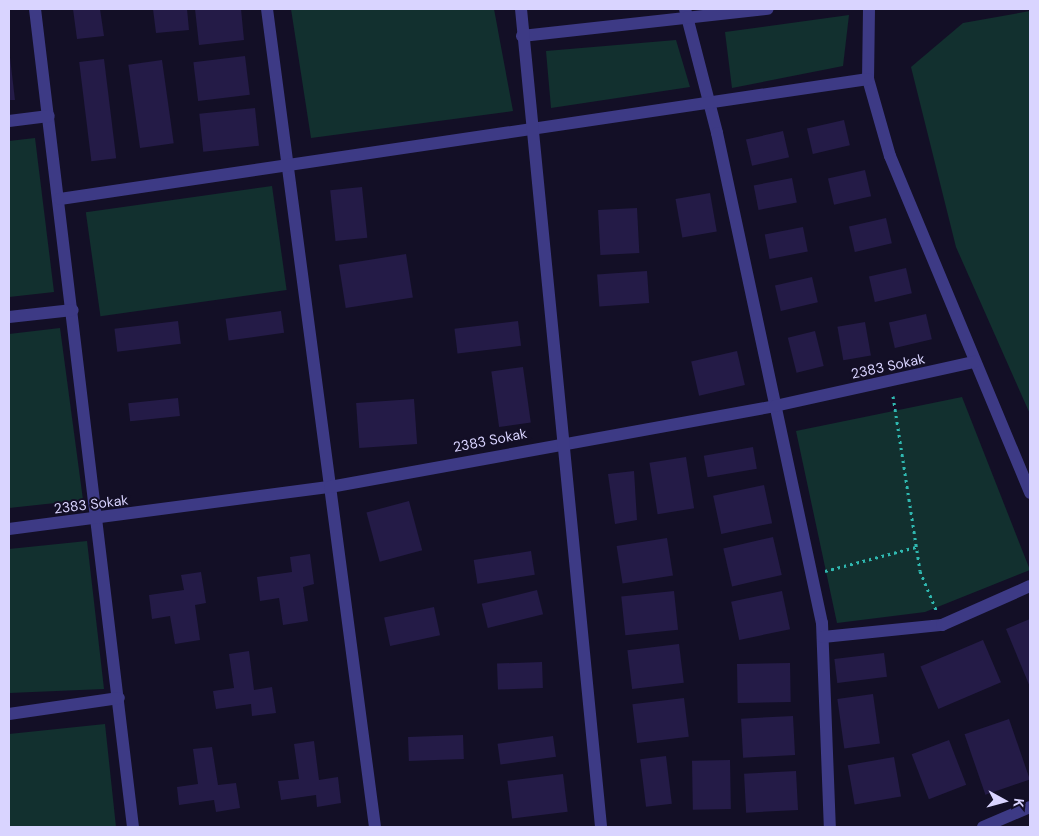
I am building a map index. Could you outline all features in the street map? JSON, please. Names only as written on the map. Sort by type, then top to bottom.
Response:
[{"type":"street","points":[[34,9],[60,199],[99,519],[133,827]]},
{"type":"street","points":[[267,9],[375,827]]},
{"type":"street","points":[[521,9],[522,36],[566,441],[600,827]]},
{"type":"street","points":[[522,36],[686,14],[768,9]]},
{"type":"street","points":[[870,9],[868,79],[890,156],[974,362],[1030,492]]},
{"type":"street","points":[[686,14],[709,103],[823,637],[830,827]]},
{"type":"street","points":[[60,199],[868,79]]},
{"type":"street","points":[[9,121],[49,116]]},
{"type":"street","points":[[9,317],[73,310]]},
{"type":"street","name":"2383 Sokak","points":[[9,529],[99,519],[330,487],[566,441],[775,406],[974,362]]},
{"type":"street","points":[[823,637],[942,625],[1030,586]]},
{"type":"street","points":[[9,714],[119,698]]},
{"type":"street","points":[[983,827],[1030,807]]},
{"type":"path","points":[[890,380],[920,571],[942,625]]},
{"type":"path","points":[[811,574],[916,547]]},
{"type":"green space","points":[[291,9],[494,9],[513,111],[311,138]]},
{"type":"green space","points":[[1030,11],[1030,414],[956,247],[911,67],[963,23]]},
{"type":"green space","points":[[849,15],[843,66],[732,88],[725,32]]},
{"type":"green space","points":[[676,40],[690,87],[551,108],[546,51]]},
{"type":"green space","points":[[35,138],[54,292],[9,297],[9,141]]},
{"type":"green space","points":[[272,186],[287,290],[100,316],[86,212]]},
{"type":"green space","points":[[60,328],[83,500],[9,508],[9,334]]},
{"type":"green space","points":[[962,397],[1030,570],[925,612],[837,623],[796,431]]},
{"type":"green space","points":[[87,541],[104,689],[9,693],[9,549]]},
{"type":"green space","points":[[105,724],[116,827],[9,827],[9,734]]},
{"type":"building","points":[[73,9],[100,9],[104,36],[77,39]]},
{"type":"building","points":[[153,9],[187,9],[189,30],[156,33]]},
{"type":"building","points":[[195,9],[241,9],[244,40],[199,45]]},
{"type":"building","points":[[9,49],[15,100],[9,100]]},
{"type":"building","points":[[245,56],[250,95],[198,101],[193,62]]},
{"type":"building","points":[[104,59],[116,158],[91,161],[79,62]]},
{"type":"building","points":[[162,60],[174,143],[140,148],[128,65]]},
{"type":"building","points":[[255,108],[259,146],[203,152],[199,114]]},
{"type":"building","points":[[844,120],[850,145],[813,154],[807,129]]},
{"type":"building","points":[[783,131],[789,157],[752,166],[746,140]]},
{"type":"building","points":[[865,170],[871,196],[834,205],[828,179]]},
{"type":"building","points":[[792,178],[797,203],[758,210],[754,185]]},
{"type":"building","points":[[362,187],[367,238],[336,241],[330,190]]},
{"type":"building","points":[[710,193],[717,231],[682,237],[676,199]]},
{"type":"building","points":[[637,208],[639,253],[600,255],[598,210]]},
{"type":"building","points":[[886,218],[892,243],[855,252],[849,227]]},
{"type":"building","points":[[803,227],[808,252],[769,259],[765,234]]},
{"type":"building","points":[[406,254],[413,297],[346,308],[339,265]]},
{"type":"building","points":[[906,268],[912,293],[875,302],[869,277]]},
{"type":"building","points":[[647,271],[649,303],[599,306],[597,274]]},
{"type":"building","points":[[812,277],[818,302],[781,311],[775,286]]},
{"type":"building","points":[[281,311],[284,333],[229,341],[226,319]]},
{"type":"building","points":[[926,314],[932,339],[895,348],[889,323]]},
{"type":"building","points":[[178,321],[181,344],[117,352],[114,329]]},
{"type":"building","points":[[518,321],[521,346],[458,354],[454,329]]},
{"type":"building","points":[[865,322],[871,355],[843,360],[837,327]]},
{"type":"building","points":[[815,331],[824,366],[797,373],[788,338]]},
{"type":"building","points":[[737,351],[745,385],[699,396],[691,362]]},
{"type":"building","points":[[523,367],[531,422],[499,427],[491,371]]},
{"type":"building","points":[[178,398],[180,416],[130,421],[128,403]]},
{"type":"building","points":[[414,399],[417,444],[359,448],[356,403]]},
{"type":"building","points":[[753,447],[757,469],[708,477],[704,456]]},
{"type":"building","points":[[686,457],[694,508],[658,514],[649,463]]},
{"type":"building","points":[[634,471],[637,520],[615,524],[608,474]]},
{"type":"building","points":[[764,485],[772,523],[721,534],[713,496]]},
{"type":"building","points":[[409,501],[422,550],[380,562],[366,512]]},
{"type":"building","points":[[773,537],[782,575],[732,586],[723,548]]},
{"type":"building","points":[[667,538],[673,576],[623,584],[617,546]]},
{"type":"building","points":[[531,551],[535,575],[477,584],[474,560]]},
{"type":"building","points":[[310,554],[314,584],[303,587],[308,621],[283,625],[279,598],[260,601],[257,577],[292,572],[290,557]]},
{"type":"building","points":[[201,572],[206,603],[195,605],[200,640],[175,644],[170,616],[152,619],[149,595],[184,590],[181,575]]},
{"type":"building","points":[[537,590],[543,614],[488,628],[482,604]]},
{"type":"building","points":[[674,591],[678,630],[625,635],[621,597]]},
{"type":"building","points":[[782,591],[790,629],[739,640],[731,602]]},
{"type":"building","points":[[434,607],[440,635],[390,646],[384,618]]},
{"type":"building","points":[[1030,619],[1030,687],[1006,629]]},
{"type":"building","points":[[983,640],[1001,682],[938,709],[920,667]]},
{"type":"building","points":[[679,644],[684,683],[632,689],[627,650]]},
{"type":"building","points":[[249,651],[254,690],[272,687],[276,713],[252,716],[251,704],[216,709],[213,691],[234,688],[229,654]]},
{"type":"building","points":[[884,653],[887,677],[837,683],[834,659]]},
{"type":"building","points":[[542,662],[543,688],[498,690],[497,664]]},
{"type":"building","points":[[790,663],[791,702],[738,703],[737,664]]},
{"type":"building","points":[[873,694],[880,744],[844,749],[837,699]]},
{"type":"building","points":[[684,698],[689,737],[637,743],[632,704]]},
{"type":"building","points":[[793,716],[795,755],[743,758],[741,719]]},
{"type":"building","points":[[1009,719],[1030,780],[985,795],[965,734]]},
{"type":"building","points":[[463,735],[464,759],[409,761],[408,737]]},
{"type":"building","points":[[553,736],[556,757],[500,765],[498,744]]},
{"type":"building","points":[[949,740],[966,785],[929,799],[912,754]]},
{"type":"building","points":[[314,741],[319,780],[338,777],[341,803],[317,807],[316,795],[281,800],[278,781],[299,779],[294,744]]},
{"type":"building","points":[[212,747],[218,785],[236,783],[240,808],[216,812],[214,800],[179,805],[177,787],[198,784],[193,749]]},
{"type":"building","points":[[666,756],[672,804],[646,807],[640,759]]},
{"type":"building","points":[[894,757],[901,796],[855,805],[848,765]]},
{"type":"building","points":[[730,760],[731,809],[693,810],[692,761]]},
{"type":"building","points":[[796,771],[798,810],[746,813],[744,774]]},
{"type":"building","points":[[563,774],[568,812],[512,819],[507,781]]}]
